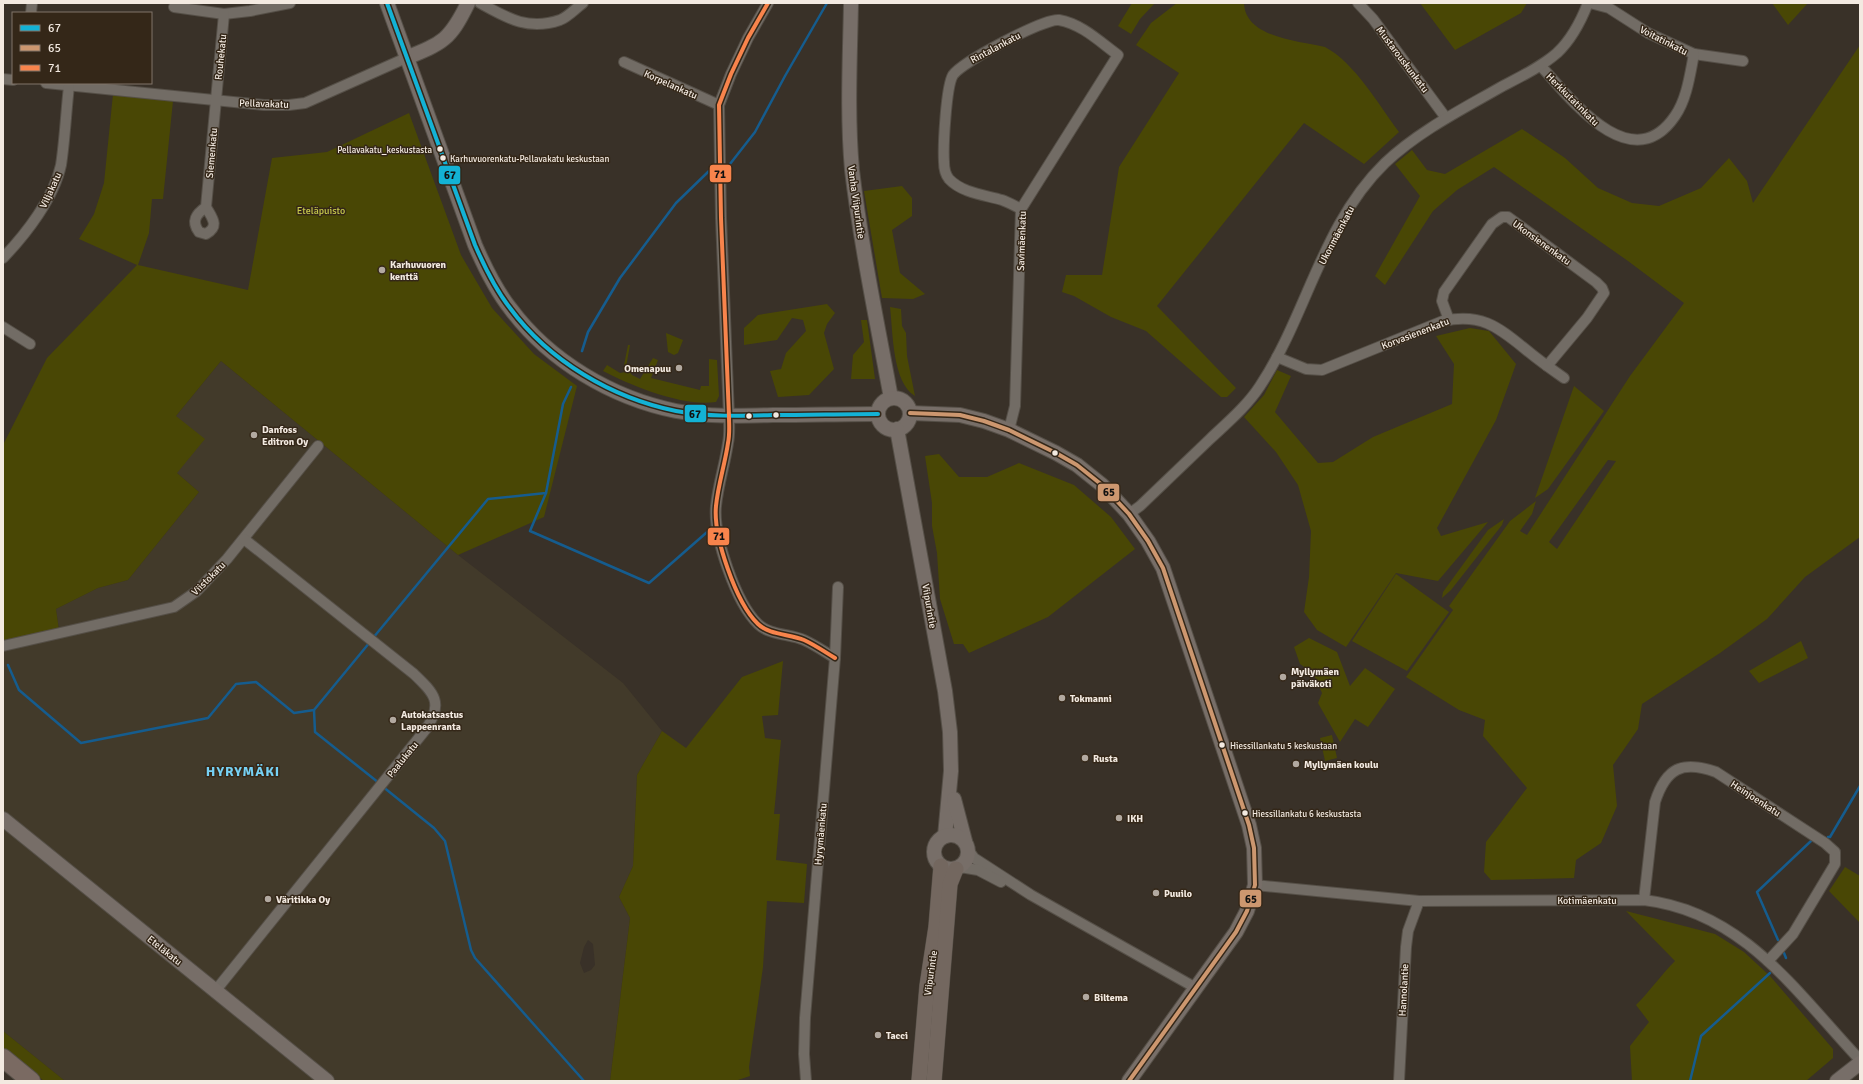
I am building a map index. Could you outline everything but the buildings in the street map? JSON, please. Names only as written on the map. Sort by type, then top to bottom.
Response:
[{"type":"highway","points":[[3,1058],[31,1081]]},
{"type":"main road","name":"Viipurintie","points":[[919,1081],[927,986],[936,927],[941,866]]},
{"type":"main road","name":"Viipurintie","points":[[934,1081],[950,884],[958,868]]},
{"type":"street","points":[[174,7],[224,14],[250,11],[290,3]]},
{"type":"street","points":[[387,3],[406,58],[484,265],[502,298],[522,322],[543,343],[568,364],[624,396],[650,405],[678,411],[729,416],[878,414]]},
{"type":"street","points":[[406,58],[437,45],[450,34],[459,21],[468,3]]},
{"type":"street","points":[[480,3],[521,24],[536,25],[561,20],[582,3]]},
{"type":"street","points":[[768,3],[748,38],[731,74],[719,105],[721,218],[729,442],[716,507],[717,528],[721,546],[733,582],[745,606],[758,624],[773,632],[803,640],[820,648],[835,658]]},
{"type":"street","name":"Vanha Viipurintie","points":[[851,3],[850,103],[852,169],[859,220],[891,398]]},
{"type":"street","name":"Mustarouskunkatu","points":[[1358,3],[1374,19],[1446,118]]},
{"type":"street","name":"Ukonmäenkatu","points":[[1129,514],[1140,506],[1241,409],[1259,387],[1277,357],[1334,234],[1363,188],[1385,164],[1411,141],[1446,118],[1540,66],[1558,52],[1571,38],[1589,3]]},
{"type":"street","name":"Voitatinkatu","points":[[1589,3],[1609,8],[1648,33],[1694,54],[1744,61]]},
{"type":"street","name":"Rouhekatu","points":[[216,100],[224,14]]},
{"type":"street","name":"Rintalankatu","points":[[1021,209],[1004,201],[966,190],[954,184],[948,177],[944,161],[949,91],[953,76],[966,63],[1029,29],[1045,22],[1058,20],[1077,25],[1118,55]]},
{"type":"street","name":"Herkkutatinkatu","points":[[1540,66],[1585,113],[1603,128],[1619,136],[1634,139],[1648,138],[1663,131],[1676,115],[1685,92],[1694,54]]},
{"type":"street","name":"Savimäenkatu","points":[[1009,430],[1013,420],[1016,399],[1021,209],[1118,55]]},
{"type":"street","name":"Pellavakatu","points":[[54,84],[277,106],[305,103],[406,58]]},
{"type":"street","name":"Korpelankatu","points":[[624,62],[719,105]]},
{"type":"street","name":"Viljakatu","points":[[3,258],[37,217],[54,185],[60,166],[69,86]]},
{"type":"street","name":"Siemenkatu","points":[[206,207],[216,100]]},
{"type":"street","name":"Ukonsienenkatu","points":[[1449,320],[1442,302],[1444,292],[1492,224],[1502,217],[1508,218],[1596,282],[1602,288],[1604,293],[1587,318],[1547,366]]},
{"type":"street","name":"Korvasienenkatu","points":[[1277,357],[1306,369],[1322,370],[1449,320],[1471,318],[1491,324],[1508,335],[1564,378]]},
{"type":"street","points":[[3,328],[30,344]]},
{"type":"street","points":[[891,398],[902,400],[906,403],[910,413],[906,424],[897,429],[892,429],[882,424],[878,414],[882,404],[891,398]]},
{"type":"street","points":[[910,413],[960,415],[1009,430],[1034,441],[1076,465],[1102,485],[1129,514],[1163,568],[1204,686],[1249,825],[1254,848],[1255,885],[1242,923],[1129,1081]]},
{"type":"street","name":"Viipurintie","points":[[897,429],[945,691],[950,732],[951,784],[945,836]]},
{"type":"street","name":"Viistokatu","points":[[3,646],[174,607],[197,591],[244,539],[318,446]]},
{"type":"street","name":"Paalukatu","points":[[216,990],[426,729],[436,710],[435,698],[430,689],[414,674],[244,539]]},
{"type":"street","name":"Hyrymäenkatu","points":[[806,1081],[804,1054],[805,1018],[835,658],[838,588]]},
{"type":"street","name":"Heinjoenkatu","points":[[1644,900],[1655,802],[1660,787],[1669,775],[1678,769],[1688,766],[1699,766],[1716,772],[1825,843],[1835,852],[1835,864],[1793,934],[1768,961]]},
{"type":"street","name":"Viipurintie","points":[[951,784],[967,846]]},
{"type":"street","name":"Eteläkatu","points":[[3,820],[216,990],[327,1081]]},
{"type":"street","points":[[1031,895],[1013,888],[978,870],[945,868],[941,866],[935,858],[935,847],[937,842],[945,836],[959,836],[974,858],[1031,895],[1196,988]]},
{"type":"street","points":[[958,868],[965,863],[967,846]]},
{"type":"street","name":"Kotimäenkatu","points":[[1255,885],[1419,901],[1644,900],[1665,902],[1714,921],[1733,932],[1768,961],[1860,1061]]},
{"type":"street","name":"Hannolantie","points":[[1399,1081],[1406,947],[1408,931],[1419,901]]},
{"type":"street","points":[[1837,1081],[1860,1061]]},
{"type":"shaded area","points":[[221,361],[458,555],[623,683],[662,731],[637,775],[633,866],[619,897],[630,918],[610,1081],[65,1081],[3,1031],[3,643],[59,630],[56,609],[98,588],[128,580],[199,492],[177,473],[176,416]],"holes":[[[588,940],[593,944],[595,965],[591,970],[584,973],[580,963],[584,947]]]},
{"type":"green space","points":[[1132,3],[1155,3],[1140,19],[1131,34],[1118,26]]},
{"type":"green space","points":[[1177,3],[1244,3],[1247,15],[1254,24],[1263,31],[1289,40],[1325,47],[1336,54],[1356,73],[1399,132],[1364,164],[1304,123],[1157,306],[1236,388],[1227,397],[1221,397],[1146,331],[1111,317],[1074,296],[1062,292],[1066,275],[1102,275],[1119,167],[1179,73],[1136,45],[1151,23]]},
{"type":"green space","points":[[1420,3],[1527,3],[1521,13],[1455,50]]},
{"type":"green space","points":[[1772,3],[1808,3],[1788,25]]},
{"type":"green space","points":[[1860,45],[1860,537],[1805,577],[1767,619],[1720,653],[1642,704],[1638,729],[1613,765],[1617,806],[1601,843],[1576,860],[1574,878],[1491,880],[1484,872],[1486,842],[1527,788],[1483,736],[1485,720],[1459,710],[1406,677],[1453,610],[1449,606],[1510,521],[1536,501],[1532,514],[1520,531],[1527,535],[1630,376],[1684,303],[1628,261],[1494,167],[1457,190],[1433,211],[1385,285],[1375,276],[1420,196],[1395,164],[1412,150],[1427,170],[1445,174],[1522,129],[1565,158],[1598,188],[1632,203],[1659,206],[1701,188],[1729,158],[1747,181],[1753,203]],"holes":[[[1608,460],[1616,461],[1557,549],[1549,542]]]},
{"type":"green space","name":"Eteläpuisto","points":[[113,94],[173,101],[163,199],[152,199],[149,233],[138,265],[248,290],[272,158],[327,152],[409,113],[461,255],[492,308],[534,354],[577,386],[544,517],[458,555],[221,361],[176,416],[205,439],[177,473],[199,492],[128,580],[98,588],[56,609],[59,630],[3,643],[3,445],[47,358],[137,265],[79,239],[94,214],[104,183]]},
{"type":"green space","points":[[902,186],[912,198],[912,216],[892,230],[900,273],[925,294],[913,299],[882,298],[864,191]]},
{"type":"green space","points":[[827,304],[835,313],[827,324],[824,333],[834,369],[809,395],[778,397],[770,371],[781,369],[786,353],[806,331],[803,320],[792,318],[777,340],[744,345],[744,328],[758,315]]},
{"type":"green space","points":[[890,307],[901,309],[902,326],[906,333],[907,356],[915,396],[907,389],[898,368],[893,342]]},
{"type":"green space","points":[[861,320],[867,320],[875,379],[851,379],[853,355],[864,342]]},
{"type":"green space","points":[[1470,328],[1489,331],[1516,364],[1496,420],[1437,528],[1441,536],[1488,522],[1438,581],[1396,573],[1346,647],[1317,630],[1304,612],[1309,577],[1311,531],[1298,485],[1276,452],[1244,417],[1264,395],[1277,370],[1291,376],[1275,412],[1318,463],[1333,462],[1373,437],[1452,404],[1454,364],[1436,336]]},
{"type":"green space","points":[[666,333],[683,340],[678,353],[674,355],[668,352]]},
{"type":"green space","points":[[628,345],[630,345],[626,367],[632,375],[640,379],[653,358],[658,360],[651,378],[700,390],[701,386],[709,386],[709,359],[717,360],[719,396],[716,402],[703,403],[688,401],[658,394],[628,383],[603,371],[607,365],[620,373],[625,372],[624,365]]},
{"type":"green space","points":[[1574,386],[1604,411],[1548,489],[1535,498]]},
{"type":"green space","points":[[939,454],[959,477],[987,477],[1019,463],[1074,485],[1111,517],[1135,549],[1048,617],[969,653],[963,644],[954,644],[940,599],[937,553],[932,526],[932,503],[925,456]]},
{"type":"green space","points":[[1504,519],[1502,525],[1451,590],[1442,598],[1443,592],[1488,530]]},
{"type":"green space","points":[[1396,574],[1449,612],[1407,671],[1352,641]]},
{"type":"green space","points":[[1309,638],[1337,652],[1350,686],[1365,668],[1395,689],[1368,727],[1355,719],[1340,742],[1318,703],[1322,693],[1313,673],[1300,664],[1294,647]]},
{"type":"green space","points":[[1801,641],[1808,658],[1759,683],[1749,671]]},
{"type":"green space","points":[[783,661],[778,715],[762,716],[765,738],[781,740],[774,814],[780,814],[776,860],[807,864],[804,903],[767,901],[763,967],[749,1067],[750,1076],[735,1081],[610,1081],[630,918],[619,897],[633,866],[637,775],[662,731],[686,748],[742,677]]},
{"type":"green space","points":[[1332,735],[1337,758],[1325,761],[1320,738]]},
{"type":"green space","points":[[1845,867],[1860,876],[1860,923],[1829,891]]},
{"type":"green space","points":[[1626,911],[1715,934],[1744,952],[1770,976],[1833,1049],[1833,1058],[1806,1081],[1632,1081],[1630,1046],[1649,1022],[1636,1005],[1675,961]]},
{"type":"green space","points":[[3,1031],[65,1081],[44,1081],[3,1048]]},
{"type":"waterway","points":[[730,164],[755,132],[827,3]]},
{"type":"waterway","points":[[582,351],[588,332],[620,278],[676,203],[709,171]]},
{"type":"waterway","points":[[373,638],[488,499],[546,493],[563,404],[571,387]]},
{"type":"waterway","points":[[546,493],[530,531],[649,583],[714,526]]},
{"type":"waterway","points":[[8,665],[19,690],[81,743],[208,718],[236,684],[256,682],[294,713],[314,710],[370,642]]},
{"type":"waterway","points":[[314,710],[315,732],[379,783]]},
{"type":"waterway","points":[[382,786],[434,828],[445,841],[471,950],[475,958],[584,1081]]},
{"type":"waterway","points":[[1828,837],[1830,837],[1860,786]]},
{"type":"waterway","points":[[1778,940],[1757,892],[1811,841]]},
{"type":"waterway","points":[[1784,953],[1786,958]]},
{"type":"waterway","points":[[1690,1081],[1701,1036],[1770,973]]},
{"type":"transit line","name":"67","points":[[387,3],[475,245],[495,286],[505,301],[543,345],[563,360],[606,387],[652,405],[676,411],[724,416],[878,414]]},
{"type":"transit line","name":"71","points":[[768,3],[748,38],[731,74],[719,105],[721,218],[729,440],[717,498],[716,519],[722,551],[734,585],[742,601],[758,624],[768,630],[804,640],[835,658]]},
{"type":"transit line","name":"65","points":[[910,413],[960,415],[984,421],[1009,430],[1077,465],[1102,485],[1129,514],[1148,541],[1163,568],[1249,825],[1254,848],[1255,885],[1247,911],[1236,932],[1129,1081]]},
{"type":"place","name":"Pellavakatu_keskustasta","points":[[440,149]]},
{"type":"place","name":"Karhuvuorenkatu-Pellavakatu keskustaan","points":[[443,158]]},
{"type":"place","name":"Karhuvuoren kenttä","points":[[382,270]]},
{"type":"place","name":"Omenapuu","points":[[679,368]]},
{"type":"place","name":"Danfoss Editron Oy","points":[[254,435]]},
{"type":"place","name":"Myllymäen päiväkoti","points":[[1283,677]]},
{"type":"place","name":"Tokmanni","points":[[1062,698]]},
{"type":"place","name":"Autokatsastus Lappeenranta","points":[[393,720]]},
{"type":"place","name":"Hiessillankatu 5 keskustaan","points":[[1222,745]]},
{"type":"place","name":"Rusta","points":[[1085,758]]},
{"type":"place","name":"Myllymäen koulu","points":[[1296,764]]},
{"type":"place","name":"Hiessillankatu 6 keskustasta","points":[[1245,813]]},
{"type":"place","name":"IKH","points":[[1119,818]]},
{"type":"place","name":"Puuilo","points":[[1156,893]]},
{"type":"place","name":"Väritikka Oy","points":[[268,899]]},
{"type":"place","name":"Biltema","points":[[1086,997]]},
{"type":"place","name":"Tacci","points":[[878,1035]]},
{"type":"district","name":"HYRYMÄKI","points":[[243,771]]}]
